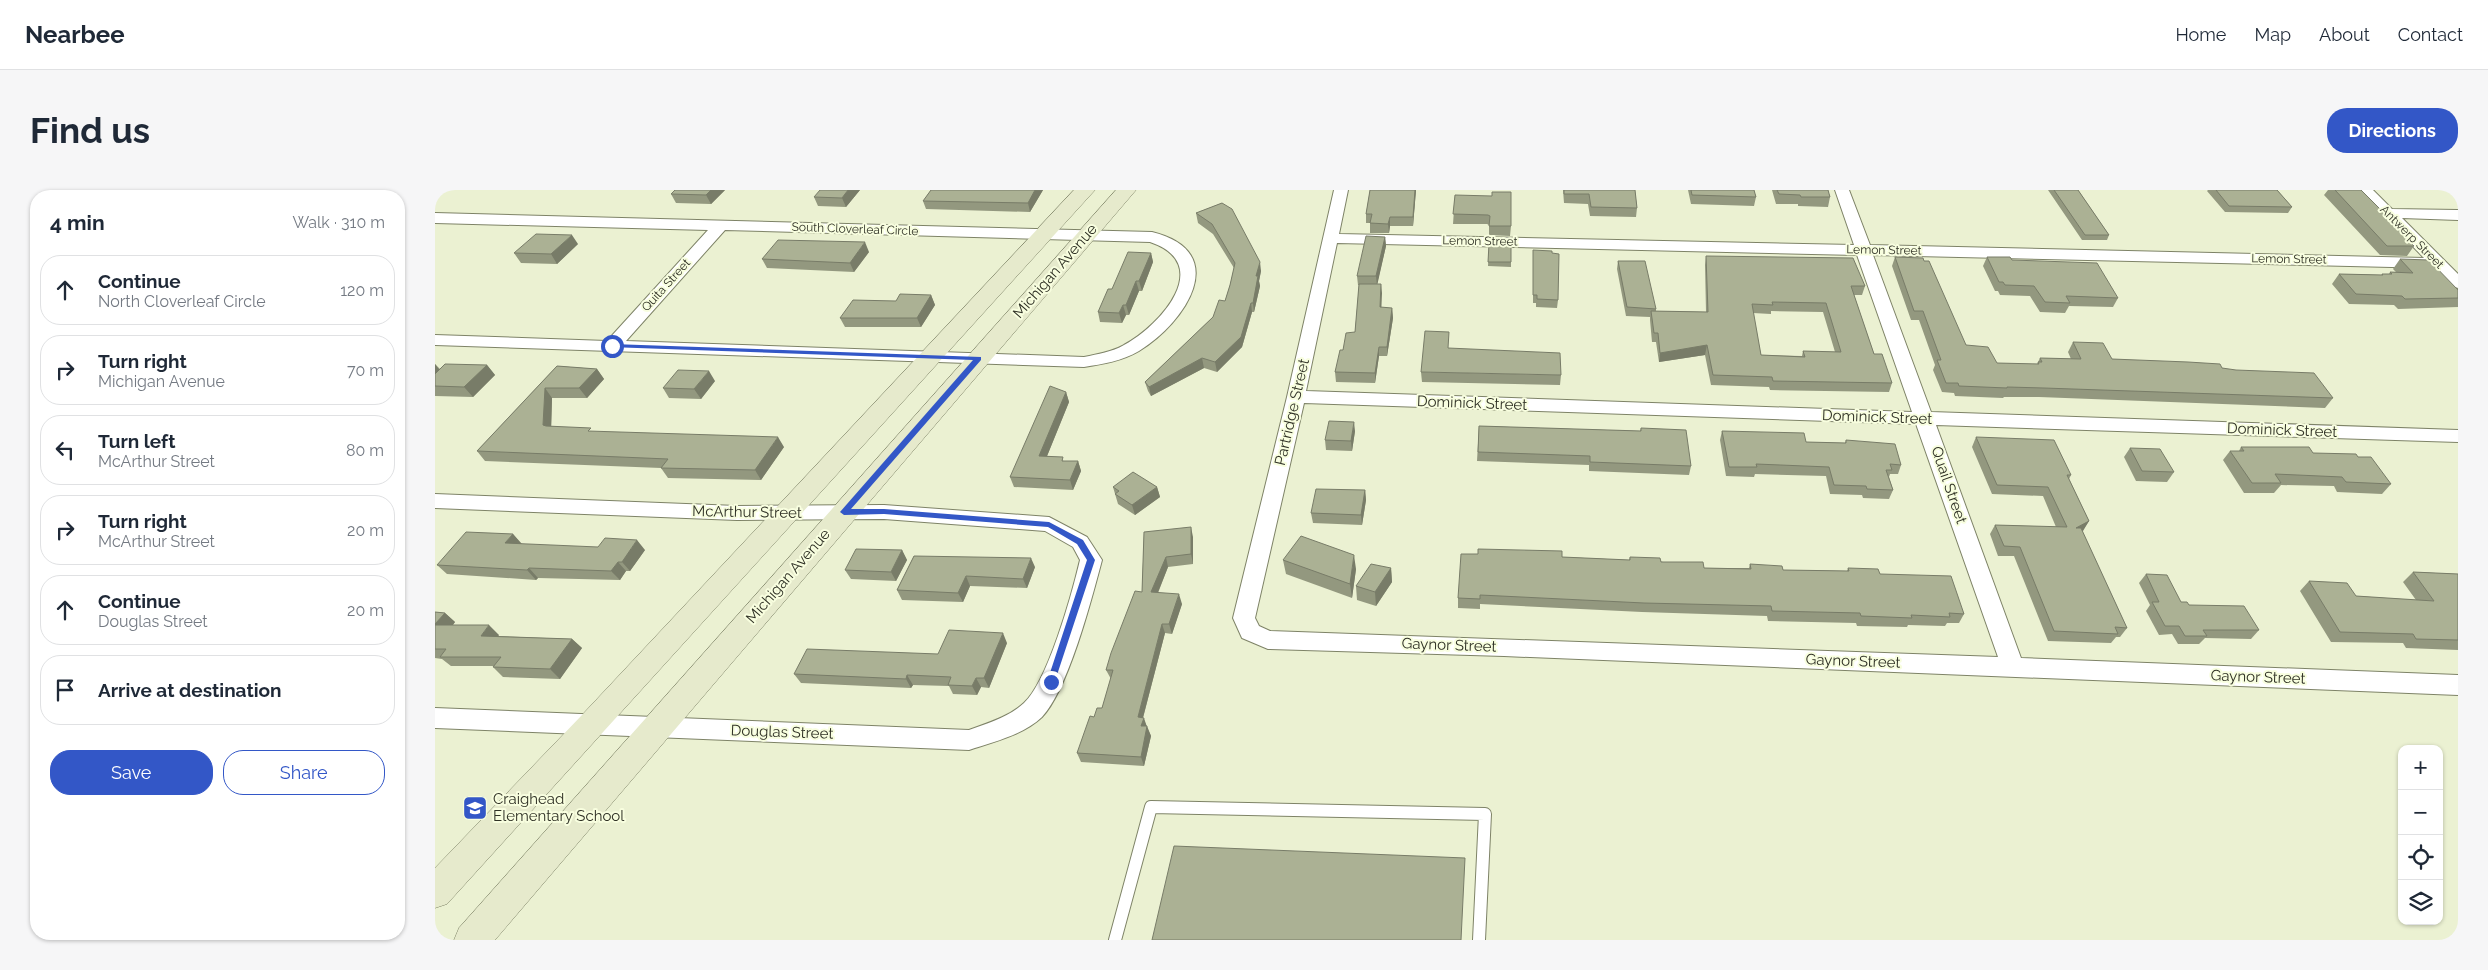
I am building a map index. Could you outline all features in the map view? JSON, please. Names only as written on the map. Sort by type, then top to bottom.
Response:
[{"type":"main road","name":"Michigan Avenue","points":[[435,892],[789,513],[930,356],[1085,190]]},
{"type":"main road","name":"Michigan Avenue","points":[[471,940],[1126,190]]},
{"type":"street","name":"Partridge Street","points":[[1250,632],[1244,618],[1296,398],[1341,190]]},
{"type":"street","name":"Quail Street","points":[[1842,190],[2013,667]]},
{"type":"street","name":"Antwerp Street","points":[[2365,190],[2458,283]]},
{"type":"street","points":[[2388,213],[2458,215]]},
{"type":"street","name":"South Cloverleaf Circle","points":[[435,218],[1151,237],[1175,246],[1186,260],[1188,283],[1173,315],[1136,345],[1118,354],[1084,362],[435,340]]},
{"type":"street","name":"Quita Street","points":[[612,346],[721,225]]},
{"type":"street","name":"Lemon Street","points":[[1331,238],[2438,263]]},
{"type":"street","name":"Dominick Street","points":[[1296,398],[2458,436]]},
{"type":"street","name":"McArthur Street","points":[[435,501],[737,513],[884,512],[1049,524],[1080,542],[1091,560],[1069,629]]},
{"type":"street","name":"Douglas Street","points":[[435,718],[969,740],[1008,726],[1034,709],[1051,682],[1069,629]]},
{"type":"street","name":"Gaynor Street","points":[[1250,632],[1268,640],[2458,685]]},
{"type":"lane","points":[[1115,940],[1151,807],[1485,814],[1479,940]]},
{"type":"building","points":[[675,190],[711,190],[706,195],[671,194]]},
{"type":"building","points":[[820,190],[848,190],[842,198],[814,197]]},
{"type":"building","points":[[931,190],[1035,190],[1028,203],[923,201]]},
{"type":"building","points":[[1370,190],[1415,190],[1413,217],[1390,217],[1388,224],[1370,223],[1372,214],[1366,214]]},
{"type":"building","points":[[1564,190],[1635,190],[1637,208],[1591,207],[1589,194],[1564,194]]},
{"type":"building","points":[[1691,190],[1754,190],[1756,197],[1692,195]]},
{"type":"building","points":[[1777,190],[1828,190],[1830,197],[1801,197],[1800,195],[1779,194]]},
{"type":"building","points":[[2054,190],[2078,190],[2109,235],[2085,235]]},
{"type":"building","points":[[2216,190],[2277,190],[2292,207],[2229,206]]},
{"type":"building","points":[[2335,190],[2361,190],[2411,240],[2408,240],[2414,246],[2387,246]]},
{"type":"building","points":[[1492,192],[1511,192],[1511,226],[1489,226],[1490,216],[1488,215],[1453,214],[1455,195],[1492,196]]},
{"type":"building","points":[[1222,203],[1232,209],[1260,262],[1256,276],[1258,276],[1253,303],[1251,303],[1241,337],[1215,362],[1202,358],[1149,387],[1145,382],[1213,317],[1219,300],[1225,301],[1235,263],[1212,224],[1196,213]]},
{"type":"building","points":[[536,234],[572,235],[551,254],[514,253]]},
{"type":"building","points":[[1366,236],[1385,237],[1376,276],[1357,276]]},
{"type":"building","points":[[778,240],[865,242],[850,263],[762,259]]},
{"type":"building","points":[[1489,244],[1511,244],[1511,262],[1488,262]]},
{"type":"building","points":[[1533,250],[1552,251],[1552,253],[1559,254],[1558,300],[1537,299],[1537,295],[1533,295]]},
{"type":"building","points":[[1128,252],[1151,253],[1139,281],[1136,281],[1126,305],[1123,305],[1119,313],[1098,312],[1108,289],[1112,289]]},
{"type":"building","points":[[1706,256],[1853,258],[1865,286],[1851,286],[1874,354],[1882,354],[1892,383],[1773,381],[1772,377],[1713,375],[1707,345],[1660,353],[1658,333],[1654,333],[1651,311],[1708,312]],"holes":[[[1772,302],[1826,303],[1841,352],[1803,351],[1805,357],[1761,355],[1752,304],[1773,305]]]},
{"type":"building","points":[[1895,257],[1923,258],[1924,261],[1929,261],[1966,345],[1988,347],[1997,363],[2039,364],[2038,362],[2042,362],[2040,358],[2081,359],[2073,342],[2103,343],[2112,359],[2220,364],[2222,368],[2236,370],[2314,373],[2333,398],[2007,388],[1959,386],[1958,383],[1946,383],[1937,360],[1941,360],[1923,311],[1914,311]]},
{"type":"building","points":[[1987,257],[2010,257],[2012,260],[2097,263],[2118,298],[2066,296],[2070,303],[2045,302],[2034,286],[2005,285],[2003,282],[1999,282]]},
{"type":"building","points":[[2400,259],[2429,260],[2458,290],[2458,298],[2405,299],[2402,296],[2356,294],[2339,274],[2383,275],[2392,274],[2390,272],[2413,273]]},
{"type":"building","points":[[1618,261],[1645,261],[1656,309],[1627,307]]},
{"type":"building","points":[[1359,284],[1381,284],[1380,307],[1392,308],[1387,347],[1379,347],[1375,373],[1335,372],[1340,350],[1343,350],[1346,333],[1355,332]]},
{"type":"building","points":[[900,294],[931,295],[917,318],[840,318],[853,300],[896,301]]},
{"type":"building","points":[[1425,331],[1449,332],[1448,348],[1560,353],[1561,375],[1421,372]]},
{"type":"building","points":[[445,364],[487,365],[464,387],[435,386],[435,374]]},
{"type":"building","points":[[557,366],[597,369],[579,388],[545,388],[543,425],[546,426],[591,428],[588,431],[778,437],[755,470],[661,468],[668,459],[477,451]]},
{"type":"building","points":[[678,370],[709,371],[694,389],[663,388]]},
{"type":"building","points":[[1050,386],[1066,392],[1039,456],[1063,457],[1062,461],[1078,461],[1070,480],[1010,477]]},
{"type":"building","points":[[1329,421],[1354,422],[1351,441],[1325,440]]},
{"type":"building","points":[[1479,426],[1641,431],[1641,428],[1686,430],[1691,466],[1590,462],[1590,456],[1478,452]]},
{"type":"building","points":[[1722,431],[1804,433],[1806,442],[1846,443],[1846,440],[1895,444],[1901,465],[1890,464],[1892,470],[1886,470],[1893,490],[1867,489],[1866,486],[1834,485],[1829,467],[1756,464],[1757,467],[1729,467]]},
{"type":"building","points":[[1976,437],[2054,440],[2071,475],[2067,475],[2089,521],[2076,528],[2081,528],[2127,628],[2115,627],[2118,634],[2054,631],[2020,547],[2004,546],[1995,525],[2067,527],[2048,487],[1997,485]]},
{"type":"building","points":[[2241,447],[2309,447],[2313,453],[2356,454],[2358,457],[2371,457],[2391,484],[2346,482],[2342,477],[2275,474],[2281,483],[2252,483],[2230,451],[2244,451]]},
{"type":"building","points":[[2130,448],[2160,449],[2174,472],[2142,471]]},
{"type":"building","points":[[1133,472],[1157,487],[1132,505],[1115,494],[1119,491],[1113,487]]},
{"type":"building","points":[[1316,489],[1365,490],[1361,515],[1311,513]]},
{"type":"building","points":[[1191,527],[1191,554],[1166,557],[1151,592],[1179,594],[1169,624],[1162,624],[1138,717],[1144,718],[1141,726],[1147,726],[1141,757],[1077,753],[1090,716],[1094,717],[1097,708],[1102,708],[1113,670],[1106,670],[1135,591],[1142,592],[1144,532]]},
{"type":"building","points":[[466,532],[513,534],[505,543],[598,547],[605,538],[637,540],[622,562],[618,562],[611,571],[529,568],[527,570],[437,565]]},
{"type":"building","points":[[1301,536],[1354,555],[1350,584],[1283,560]]},
{"type":"building","points":[[856,549],[902,550],[891,572],[845,570]]},
{"type":"building","points":[[1478,549],[1562,551],[1562,557],[1630,560],[1630,557],[1660,558],[1661,562],[1703,562],[1704,568],[1751,569],[1750,564],[1782,566],[1783,570],[1849,571],[1848,568],[1878,569],[1880,574],[1951,576],[1964,614],[1949,613],[1950,617],[1911,615],[1912,618],[1861,616],[1860,613],[1772,611],[1771,606],[1644,603],[1480,595],[1480,599],[1458,598],[1461,554],[1478,554]]},
{"type":"building","points":[[914,556],[1031,558],[1023,579],[966,576],[958,593],[897,590]]},
{"type":"building","points":[[1371,564],[1391,568],[1375,592],[1356,586]]},
{"type":"building","points":[[2413,572],[2458,574],[2458,640],[2416,639],[2413,634],[2340,632],[2309,581],[2347,583],[2356,596],[2434,601]]},
{"type":"building","points":[[2146,574],[2167,575],[2181,602],[2187,602],[2189,605],[2244,606],[2259,630],[2203,630],[2207,636],[2185,636],[2179,626],[2165,626],[2152,602],[2159,602]]},
{"type":"building","points":[[435,612],[445,613],[435,624]]},
{"type":"building","points":[[435,625],[489,625],[481,636],[572,639],[550,669],[493,667],[501,657],[440,657],[446,649],[435,649]]},
{"type":"building","points":[[949,630],[1003,633],[984,678],[976,678],[972,686],[948,685],[951,677],[907,675],[906,679],[794,674],[807,649],[938,654]]},
{"type":"building","points":[[1174,846],[1465,858],[1461,940],[1152,940]]},
{"type":"place","name":"Craighead Elementary School","points":[[475,808]]},
{"type":"route","points":[[612,346],[979,358],[844,512],[884,512],[1049,524],[1080,542],[1091,560],[1087,578],[1051,682]]}]
